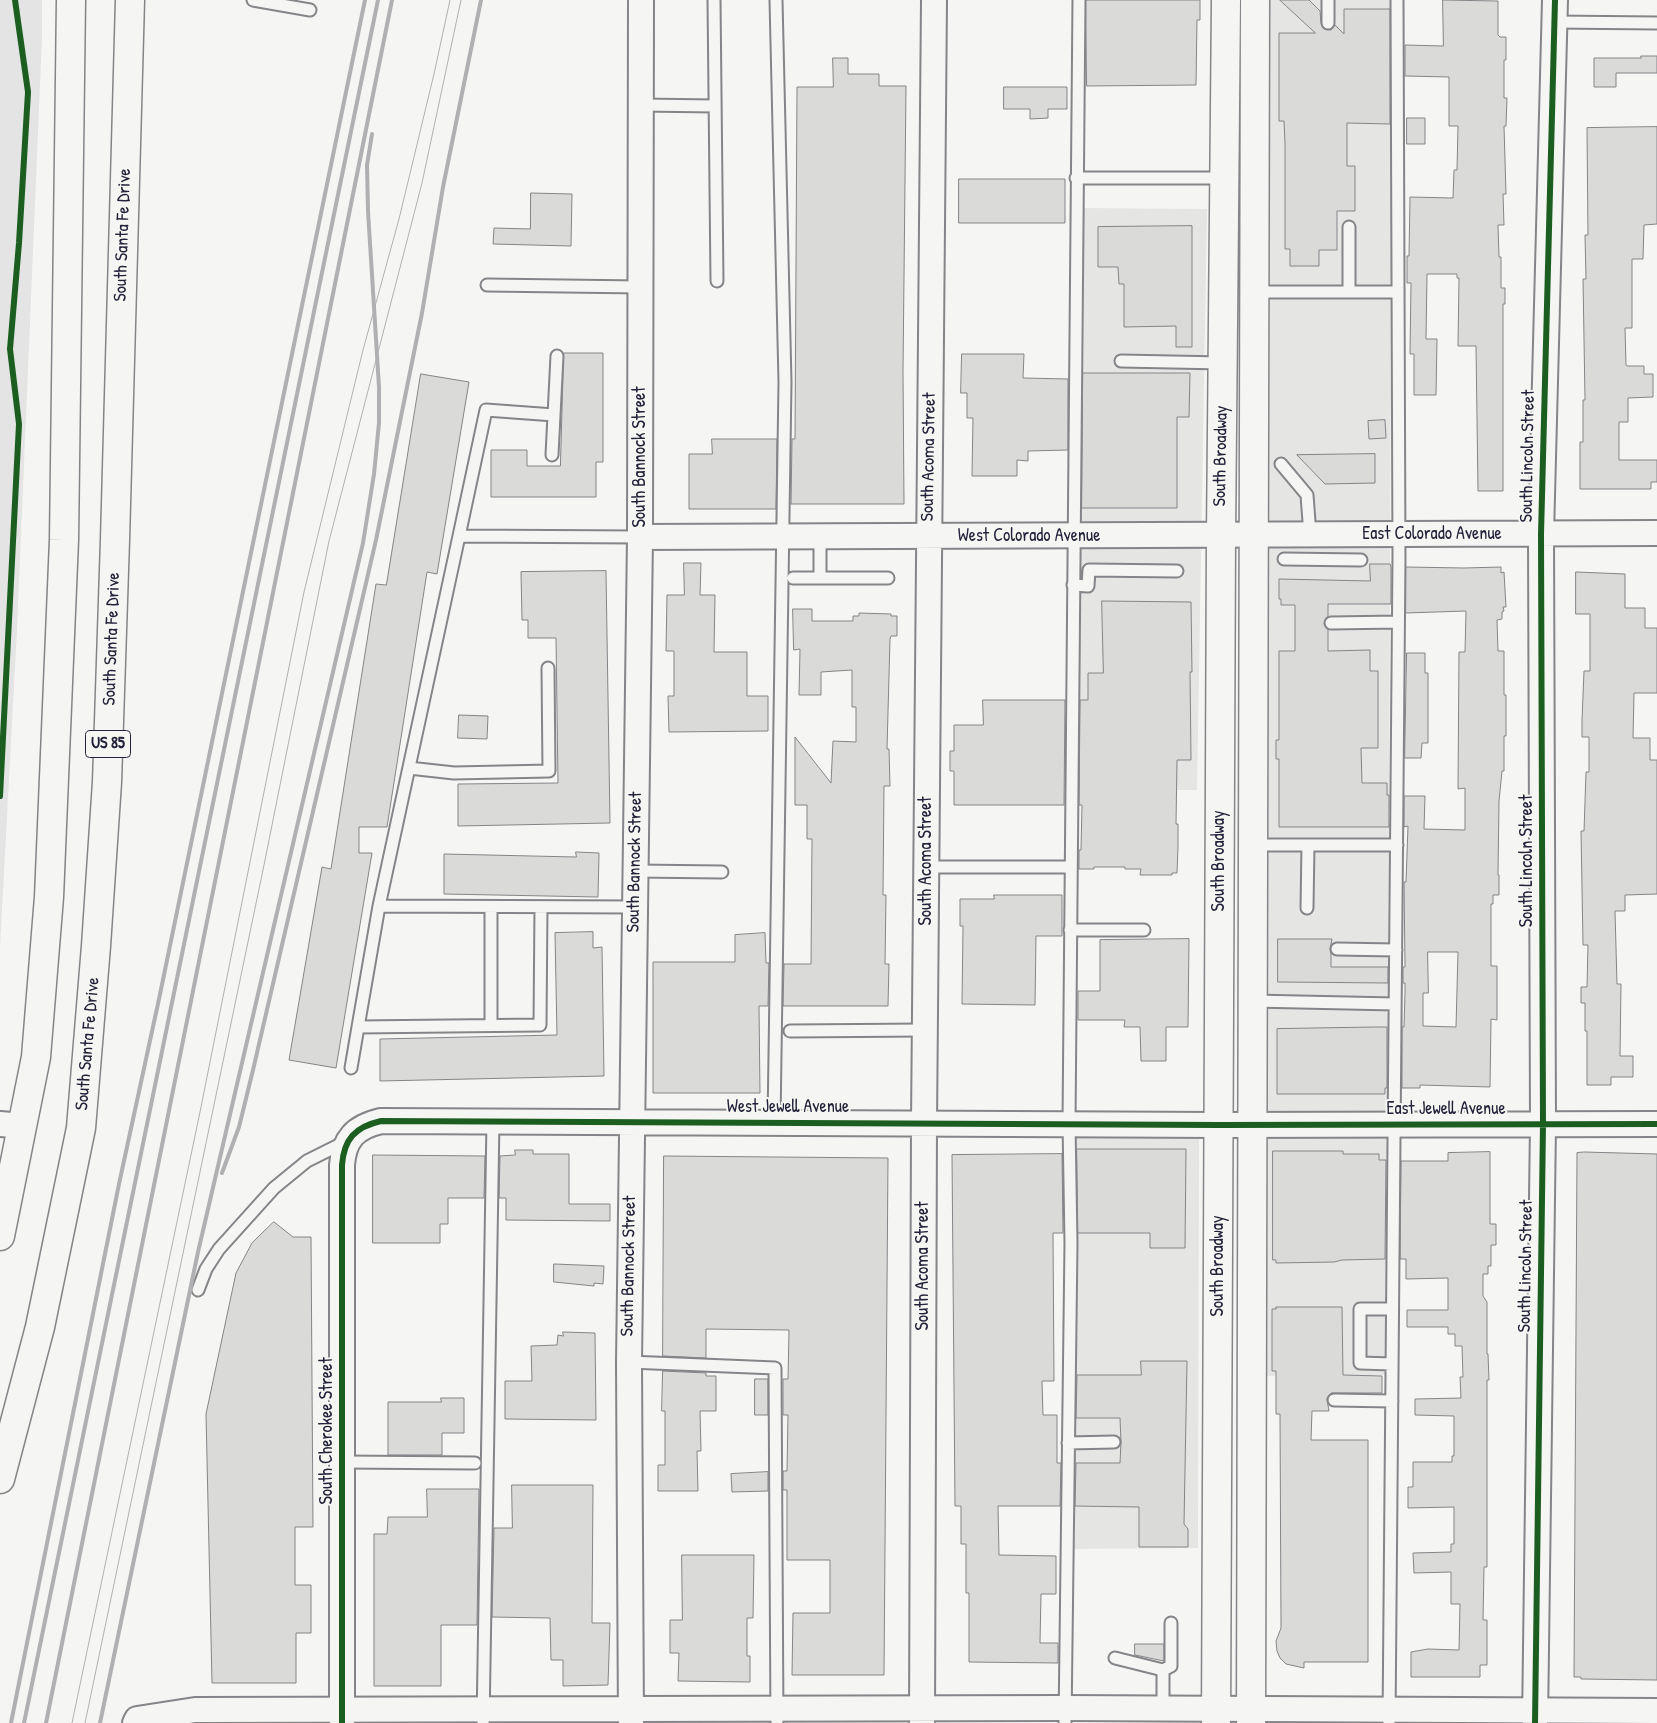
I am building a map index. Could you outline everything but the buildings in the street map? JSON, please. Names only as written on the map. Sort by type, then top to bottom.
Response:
[{"type":"main road","points":[[0,1236],[11,1125],[36,1057],[49,897],[64,540],[71,0]]},
{"type":"main road","name":"South Santa Fe Drive","points":[[0,1479],[40,1327],[81,1128],[107,782],[130,0]]},
{"type":"main road","name":"South Broadway","points":[[1226,0],[1222,363],[1237,536],[1252,845],[1252,1001],[1235,1125]]},
{"type":"main road","name":"South Broadway","points":[[1233,1715],[1237,536],[1254,292],[1255,0]]},
{"type":"street","name":"South Bannock Street","points":[[631,1716],[628,1362],[640,537],[641,0]]},
{"type":"street","name":"South Acoma Street","points":[[922,1716],[924,1030],[934,0]]},
{"type":"street","name":"South Lincoln Street","points":[[1535,1717],[1543,1124],[1541,534],[1554,11]]},
{"type":"street","name":"East Colorado Avenue","points":[[1237,536],[1295,547],[1342,547],[1399,535],[1657,534]]},
{"type":"street","name":"West Colorado Avenue","points":[[640,537],[1237,536]]},
{"type":"street","name":"West Jewell Avenue","points":[[348,1140],[357,1130],[381,1120],[1235,1125]]},
{"type":"street","name":"East Jewell Avenue","points":[[1235,1125],[1657,1124]]},
{"type":"street","name":"South Cherokee Street","points":[[342,1716],[342,1165],[343,1152],[348,1140]]},
{"type":"street","points":[[136,1721],[195,1717],[1065,1716],[1167,1713],[1389,1717],[1535,1717],[1657,1711]]},
{"type":"lane","points":[[253,0],[310,10]]},
{"type":"lane","points":[[714,0],[717,281]]},
{"type":"lane","points":[[774,1122],[785,382],[776,0]]},
{"type":"lane","points":[[1065,1716],[1071,1242],[1069,1124],[1070,930],[1079,0]]},
{"type":"lane","points":[[1328,0],[1328,23]]},
{"type":"lane","points":[[1389,1717],[1399,535],[1397,0]]},
{"type":"lane","points":[[1554,11],[1657,23]]},
{"type":"lane","points":[[641,106],[715,106]]},
{"type":"lane","points":[[1076,178],[1224,178]]},
{"type":"lane","points":[[1349,227],[1349,292]]},
{"type":"lane","points":[[487,285],[641,287]]},
{"type":"lane","points":[[1254,292],[1398,292]]},
{"type":"lane","points":[[552,455],[557,356]]},
{"type":"lane","points":[[1122,360],[1222,363]]},
{"type":"lane","points":[[351,1068],[379,906],[486,410],[554,415]]},
{"type":"lane","points":[[1281,464],[1307,495],[1295,547]]},
{"type":"lane","points":[[459,536],[640,537]]},
{"type":"lane","points":[[820,537],[820,578]]},
{"type":"lane","points":[[1342,547],[1361,560]]},
{"type":"lane","points":[[1073,586],[1088,586],[1089,570],[1178,571]]},
{"type":"lane","points":[[793,578],[888,578]]},
{"type":"lane","points":[[1331,623],[1398,622]]},
{"type":"lane","points":[[409,768],[454,773],[549,771],[548,668]]},
{"type":"lane","points":[[1252,845],[1397,845]]},
{"type":"lane","points":[[1307,908],[1308,845]]},
{"type":"lane","points":[[926,867],[1071,867]]},
{"type":"lane","points":[[635,871],[722,872]]},
{"type":"lane","points":[[379,906],[635,907]]},
{"type":"lane","points":[[491,907],[491,1025]]},
{"type":"lane","points":[[358,1027],[540,1025],[541,907]]},
{"type":"lane","points":[[1070,930],[1144,930]]},
{"type":"lane","points":[[1336,949],[1396,950]]},
{"type":"lane","points":[[1252,1001],[1395,1004]]},
{"type":"lane","points":[[790,1030],[924,1030]]},
{"type":"lane","points":[[484,1716],[493,1121]]},
{"type":"lane","points":[[198,1290],[206,1269],[219,1249],[274,1188],[307,1161],[348,1140]]},
{"type":"lane","points":[[1392,1309],[1360,1309],[1360,1363],[1392,1364]]},
{"type":"lane","points":[[628,1362],[775,1368],[777,1716]]},
{"type":"lane","points":[[1334,1400],[1392,1401]]},
{"type":"lane","points":[[1068,1443],[1114,1442]]},
{"type":"lane","points":[[342,1462],[475,1463]]},
{"type":"lane","points":[[1115,1658],[1164,1670],[1172,1666],[1171,1623]]},
{"type":"lane","points":[[1164,1670],[1167,1713]]},
{"type":"shaded area","points":[[0,0],[42,0],[42,37],[17,630],[0,947]]},
{"type":"shaded area","points":[[1265,0],[1392,0],[1387,1375],[1259,1376]]},
{"type":"shaded area","points":[[1081,208],[1207,209],[1197,790],[1144,790],[1078,794]]},
{"type":"shaded area","points":[[1074,1137],[1199,1138],[1198,1548],[1070,1549]]},
{"type":"tram line","points":[[72,1723],[200,1112],[304,592],[363,350],[399,219],[450,0]]},
{"type":"tram line","points":[[85,1723],[263,870],[329,541],[422,183],[461,0]]},
{"type":"railway","points":[[11,1723],[119,1184],[159,999],[365,0]]},
{"type":"railway","points":[[24,1723],[378,0]]},
{"type":"railway","points":[[46,1723],[392,0]]},
{"type":"railway","points":[[222,1173],[239,1127],[253,1070],[376,540],[422,313],[443,187],[481,0]]},
{"type":"railway","points":[[100,1723],[198,1252],[363,543],[374,474],[379,423],[379,387],[368,211],[367,165],[372,134]]},
{"type":"cycle path","points":[[0,796],[19,424],[10,349],[19,243],[28,92],[15,0]]},
{"type":"cycle path","points":[[1535,1723],[1543,1124],[1541,534],[1555,0]]},
{"type":"cycle path","points":[[342,1723],[342,1165],[348,1141],[364,1127],[381,1121],[1219,1125],[1657,1124]]}]
